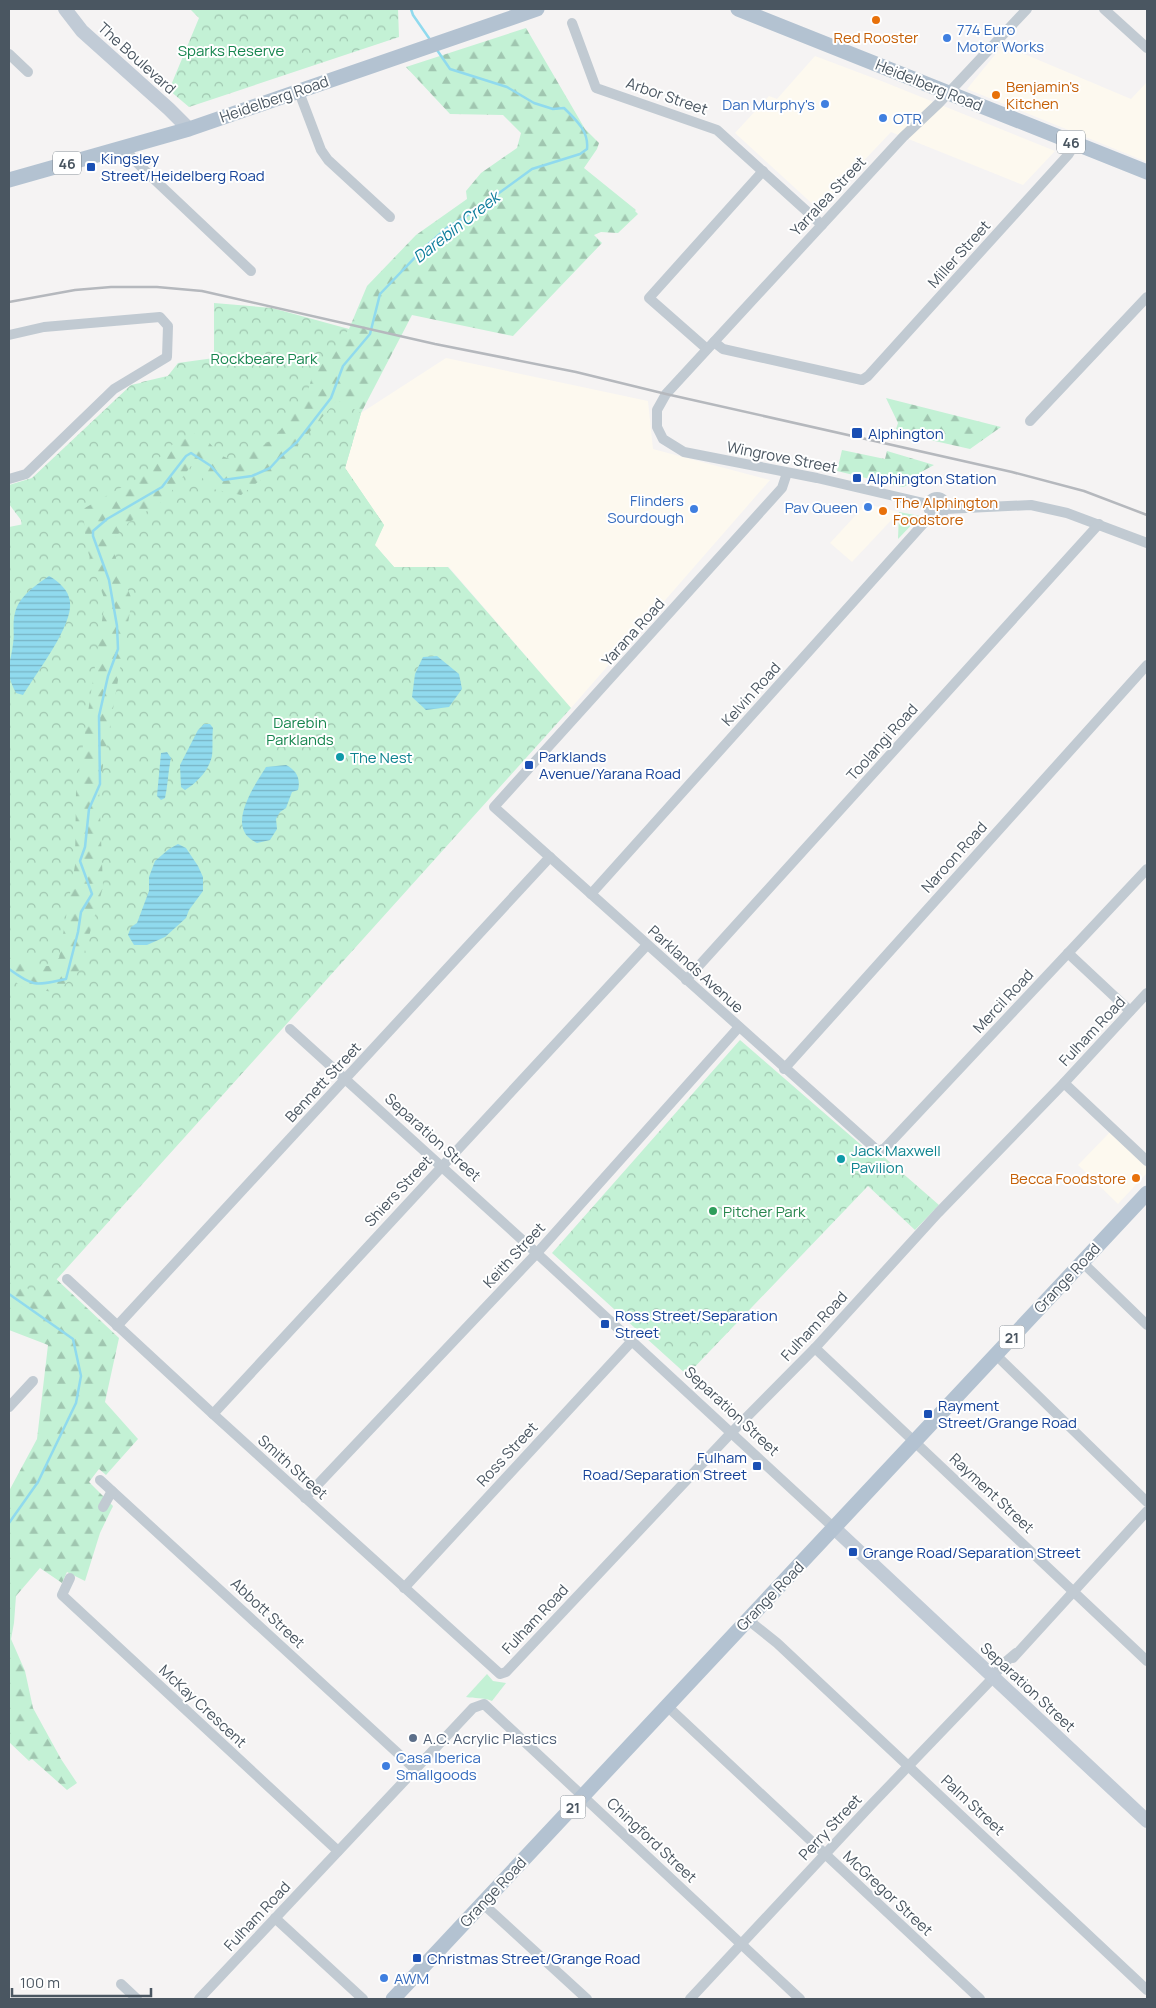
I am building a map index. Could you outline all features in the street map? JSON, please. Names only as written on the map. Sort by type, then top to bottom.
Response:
[{"type":"main road","name":"Heidelberg Road","points":[[12,175],[125,148],[189,129],[537,9]]},
{"type":"main road","name":"Heidelberg Road","points":[[738,9],[760,13],[1147,172]]},
{"type":"main road","name":"Grange Road","points":[[393,1999],[1147,1193]]},
{"type":"street","name":"The Boulevard","points":[[65,9],[82,31],[189,129]]},
{"type":"street","points":[[1104,9],[1147,48]]},
{"type":"street","name":"Yarralea Street","points":[[657,410],[666,394],[903,137],[949,92],[1024,10]]},
{"type":"street","name":"Arbor Street","points":[[572,23],[596,88],[714,128],[822,225]]},
{"type":"street","points":[[9,54],[28,72]]},
{"type":"street","points":[[299,92],[321,150],[328,160],[390,217]]},
{"type":"street","name":"Miller Street","points":[[711,346],[862,380],[907,335],[1068,155],[1075,144]]},
{"type":"street","points":[[125,148],[159,184],[251,271]]},
{"type":"street","points":[[711,346],[649,298],[763,170]]},
{"type":"street","points":[[1030,421],[1147,297]]},
{"type":"street","points":[[9,335],[44,327],[160,317],[168,326],[167,357],[114,389],[26,474],[9,479]]},
{"type":"street","name":"Wingrove Street","points":[[657,410],[657,427],[661,435],[684,452],[817,478],[930,509]]},
{"type":"street","name":"Yarana Road","points":[[494,807],[782,488],[787,473]]},
{"type":"street","points":[[946,509],[946,503],[939,497],[933,498],[930,509],[940,515],[946,509],[1031,505],[1067,513],[1147,543]]},
{"type":"street","name":"Kelvin Road","points":[[591,894],[930,509]]},
{"type":"street","name":"Toolangi Road","points":[[686,980],[1099,524]]},
{"type":"street","name":"Naroon Road","points":[[784,1068],[1147,665]]},
{"type":"street","name":"Parklands Avenue","points":[[494,807],[878,1152]]},
{"type":"street","name":"Bennett Street","points":[[117,1326],[550,857]]},
{"type":"street","name":"Mercil Road","points":[[878,1152],[885,1148],[1147,869]]},
{"type":"street","name":"Shiers Street","points":[[213,1414],[647,945]]},
{"type":"street","points":[[1068,954],[1130,1011]]},
{"type":"street","name":"Fulham Road","points":[[500,1674],[506,1672],[731,1432],[815,1348],[938,1213],[1064,1083],[1147,993]]},
{"type":"street","name":"Keith Street","points":[[305,1498],[537,1253],[739,1027]]},
{"type":"street","name":"Separation Street","points":[[290,1030],[632,1340],[1147,1821]]},
{"type":"street","points":[[1064,1083],[1147,1161]]},
{"type":"street","points":[[1082,1262],[1147,1325]]},
{"type":"street","name":"Smith Street","points":[[67,1279],[500,1674]]},
{"type":"street","name":"Ross Street","points":[[404,1588],[632,1340]]},
{"type":"street","name":"Rayment Street","points":[[815,1348],[1147,1661]]},
{"type":"street","points":[[996,1355],[1147,1502]]},
{"type":"street","points":[[9,1407],[33,1381]]},
{"type":"street","name":"Abbott Street","points":[[100,1480],[415,1769]]},
{"type":"street","points":[[103,1507],[112,1491]]},
{"type":"street","name":"Perry Street","points":[[690,1999],[993,1678],[1003,1664],[1016,1653],[1147,1511]]},
{"type":"street","name":"McKay Crescent","points":[[70,1578],[62,1595],[338,1851]]},
{"type":"street","name":"Palm Street","points":[[750,1617],[1147,1990]]},
{"type":"street","name":"Fulham Road","points":[[199,1999],[473,1708],[484,1704]]},
{"type":"street","name":"Chingford Street","points":[[484,1704],[800,1999]]},
{"type":"street","name":"McGregor Street","points":[[666,1706],[980,1999]]},
{"type":"street","points":[[482,1903],[587,1999]]},
{"type":"street","points":[[275,1918],[363,1999]]},
{"type":"street","points":[[121,1984],[137,1999]]},
{"type":"shaded area","points":[[1003,45],[1131,99],[1147,82],[1147,162],[967,89]]},
{"type":"shaded area","points":[[815,56],[1055,151],[1023,185],[891,132],[818,209],[735,133],[769,96],[777,99]]},
{"type":"shaded area","points":[[446,358],[648,401],[653,449],[770,480],[571,708],[449,567],[394,567],[374,545],[345,468],[361,413]]},
{"type":"shaded area","points":[[866,504],[899,512],[852,562],[830,543]]},
{"type":"shaded area","points":[[1110,1132],[1147,1168],[1147,1173],[1118,1204],[1078,1165]]},
{"type":"green space","name":"Sparks Reserve","points":[[190,9],[398,9],[399,37],[189,107],[169,90],[199,18]]},
{"type":"green space","points":[[526,28],[585,129],[599,143],[584,168],[636,210],[638,214],[618,233],[601,232],[594,235],[602,243],[513,336],[412,315],[361,413],[345,468],[384,525],[374,545],[394,567],[448,567],[53,1276],[119,1338],[105,1402],[138,1439],[106,1475],[99,1469],[89,1482],[113,1506],[100,1533],[85,1581],[67,1572],[62,1583],[40,1568],[16,1596],[11,1639],[25,1671],[33,1708],[61,1759],[77,1783],[67,1790],[32,1759],[29,1761],[9,1742],[9,1491],[37,1439],[48,1345],[9,1330],[9,531],[22,528],[18,497],[142,382],[218,364],[214,311],[349,329],[367,286],[416,235],[467,199],[466,191],[481,173],[517,148],[521,133],[503,115],[450,114],[406,67]]},
{"type":"green space","name":"Rockbeare Park","points":[[214,303],[272,308],[349,329],[329,355],[315,367],[307,394],[273,440],[234,461],[220,455],[207,440],[193,433],[177,440],[140,477],[83,509],[86,546],[105,601],[76,791],[75,865],[59,958],[49,966],[30,966],[9,949],[9,527],[24,524],[9,504],[9,485],[32,478],[131,385],[167,377],[178,363],[214,358]]},
{"type":"green space","points":[[886,398],[1001,427],[970,449],[895,432],[898,423]]},
{"type":"green space","name":"Darebin Parklands","points":[[337,400],[361,413],[345,468],[384,525],[375,545],[394,567],[448,567],[571,708],[39,1299],[26,1287],[9,1280],[9,977],[25,989],[57,992],[79,971],[103,887],[99,789],[132,600],[110,543],[129,522],[165,500],[191,466],[213,489],[241,495],[283,463]]},
{"type":"green space","points":[[842,450],[885,459],[887,451],[934,465],[921,472],[913,483],[903,487],[837,471]]},
{"type":"green space","points":[[899,512],[920,516],[898,539]]},
{"type":"green space","name":"Pitcher Park","points":[[740,1040],[875,1157],[884,1157],[939,1205],[915,1230],[868,1186],[687,1375],[552,1253]]},
{"type":"green space","points":[[487,1674],[493,1681],[506,1683],[492,1701],[466,1697]]},
{"type":"water","points":[[49,576],[59,583],[68,594],[70,602],[69,612],[60,636],[23,695],[16,693],[9,673],[14,640],[14,617],[17,607],[24,596]]},
{"type":"water","points":[[437,656],[459,674],[462,689],[449,707],[426,710],[412,697],[415,674],[423,657]]},
{"type":"water","points":[[204,724],[210,724],[213,728],[212,756],[202,776],[185,790],[181,787],[180,765],[198,730]]},
{"type":"water","points":[[167,752],[171,758],[165,798],[161,800],[157,796],[161,753]]},
{"type":"water","points":[[286,765],[293,769],[297,775],[299,782],[298,790],[292,792],[286,808],[280,812],[276,819],[277,829],[270,840],[257,843],[245,833],[242,826],[244,808],[266,767]]},
{"type":"water","points":[[178,844],[186,848],[198,866],[203,877],[203,891],[189,910],[186,918],[165,937],[147,945],[134,945],[128,935],[131,927],[137,923],[149,891],[149,877],[155,861]]},
{"type":"waterway","name":"Darebin Creek","points":[[411,9],[431,41]]},
{"type":"waterway","name":"Darebin Creek","points":[[9,969],[25,979],[36,983],[48,983],[66,979],[81,912],[92,894],[80,861],[85,847],[89,809],[100,784],[99,716],[108,676],[118,649],[117,626],[109,580],[93,536],[93,531],[107,519],[162,487],[186,456],[191,453],[211,466],[223,480],[252,476],[270,468],[297,442],[331,398],[343,366],[370,334],[380,294],[425,247],[448,227],[473,212],[532,169],[580,154],[587,149],[584,131],[564,108],[553,109],[534,103],[507,87],[450,69],[437,50]]},
{"type":"waterway","name":"Darebin Creek","points":[[9,1294],[73,1339],[81,1376],[76,1403],[38,1482],[9,1523]]},
{"type":"railway","points":[[9,302],[75,290],[111,287],[157,287],[202,291],[435,344],[576,372],[1012,472],[1084,491],[1147,515]]},
{"type":"place","name":"Red Rooster","points":[[876,20]]},
{"type":"place","name":"774 Euro Motor Works","points":[[947,38]]},
{"type":"place","name":"Benjamin's Kitchen","points":[[996,95]]},
{"type":"place","name":"Dan Murphy's","points":[[825,104]]},
{"type":"place","name":"OTR","points":[[883,118]]},
{"type":"place","name":"Kingsley Street/Heidelberg Road","points":[[91,167]]},
{"type":"place","name":"Alphington","points":[[857,433]]},
{"type":"place","name":"Alphington Station","points":[[857,478]]},
{"type":"place","name":"Pav Queen","points":[[868,507]]},
{"type":"place","name":"Flinders Sourdough","points":[[694,509]]},
{"type":"place","name":"The Alphington Foodstore","points":[[883,511]]},
{"type":"place","name":"The Nest","points":[[340,757]]},
{"type":"place","name":"Parklands Avenue/Yarana Road","points":[[529,765]]},
{"type":"place","name":"Jack Maxwell Pavilion","points":[[841,1159]]},
{"type":"place","name":"Becca Foodstore","points":[[1136,1178]]},
{"type":"place","name":"Pitcher Park","points":[[713,1211]]},
{"type":"place","name":"Ross Street/Separation Street","points":[[605,1324]]},
{"type":"place","name":"Rayment Street/Grange Road","points":[[928,1414]]},
{"type":"place","name":"Fulham Road/Separation Street","points":[[757,1466]]},
{"type":"place","name":"Grange Road/Separation Street","points":[[853,1552]]},
{"type":"place","name":"A.C. Acrylic Plastics","points":[[413,1738]]},
{"type":"place","name":"Casa Iberica Smallgoods","points":[[386,1766]]},
{"type":"place","name":"Christmas Street/Grange Road","points":[[417,1958]]},
{"type":"place","name":"AWM","points":[[384,1978]]}]
